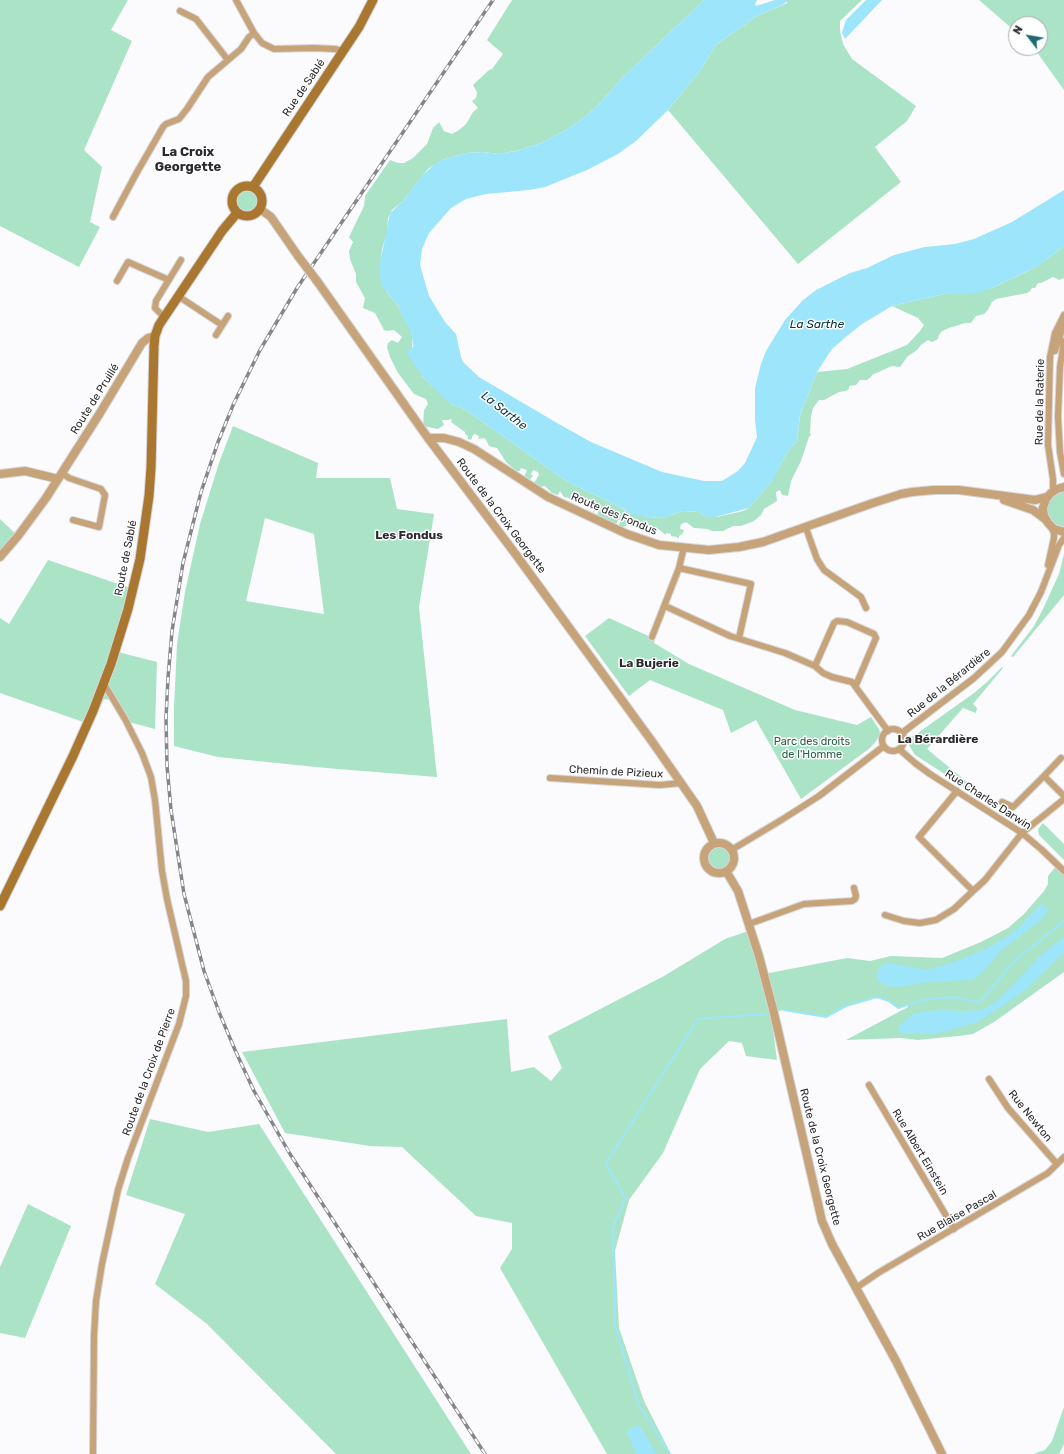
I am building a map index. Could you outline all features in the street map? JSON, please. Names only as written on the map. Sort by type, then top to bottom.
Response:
[{"type":"main road","name":"Rue de Sablé","points":[[253,187],[270,159],[359,27],[373,0]]},
{"type":"main road","points":[[243,186],[253,187],[260,192],[262,201],[260,210],[252,216],[242,216],[237,213],[232,205],[233,196],[239,188],[243,186]]},
{"type":"main road","name":"Route de Sablé","points":[[0,906],[73,756],[104,684],[128,609],[140,559],[147,516],[151,468],[155,336],[158,325],[222,231],[237,213]]},
{"type":"street","points":[[236,0],[254,33],[262,42],[274,49],[314,48],[343,51]]},
{"type":"street","points":[[180,11],[196,19],[228,60]]},
{"type":"street","points":[[113,217],[160,131],[166,124],[179,119],[187,110],[208,77],[241,49],[249,36],[254,33]]},
{"type":"street","name":"Route de la Croix Georgette","points":[[260,210],[271,217],[428,438],[596,663],[697,806],[714,843]]},
{"type":"street","points":[[164,317],[156,311],[154,304],[181,260]]},
{"type":"street","points":[[117,281],[128,262],[169,280]]},
{"type":"street","points":[[178,296],[222,325]]},
{"type":"street","name":"Rue de la Raterie","points":[[1050,494],[1053,479],[1048,441],[1050,357],[1055,333],[1064,315]]},
{"type":"street","points":[[216,335],[228,316]]},
{"type":"street","name":"Rue de la Raterie","points":[[1053,356],[1058,337],[1064,324]]},
{"type":"street","name":"Route de Pruillé","points":[[0,557],[18,536],[60,476],[100,414],[142,343],[148,338],[155,336]]},
{"type":"street","name":"Rue de la Raterie","points":[[1064,341],[1060,367],[1058,417],[1060,452],[1064,474]]},
{"type":"street","name":"Route des Fondus","points":[[428,438],[444,438],[459,442],[474,449],[548,497],[606,525],[659,545],[709,550],[739,547],[762,542],[902,494],[934,490],[959,490],[1035,500],[1064,487]]},
{"type":"street","points":[[0,474],[25,471],[60,476],[101,489],[105,495],[100,527],[73,520]]},
{"type":"street","name":"Route des Fondus","points":[[982,493],[1033,510],[1045,518]]},
{"type":"street","points":[[1050,494],[1043,508],[1045,518],[1051,527],[1064,532]]},
{"type":"street","name":"Rue de la Bérardière","points":[[1044,585],[1053,544],[1054,533],[1051,527]]},
{"type":"street","points":[[806,528],[817,559],[824,570],[861,597],[866,608]]},
{"type":"street","name":"Rue de la Bérardière","points":[[902,734],[974,678],[1000,655],[1029,615],[1044,585],[1064,538]]},
{"type":"street","points":[[652,637],[679,568],[684,547]]},
{"type":"street","points":[[679,568],[751,584],[738,638]]},
{"type":"street","points":[[665,606],[713,629],[785,653],[815,666],[823,673],[848,681],[856,686],[888,731]]},
{"type":"street","points":[[815,666],[834,623],[837,621],[847,622],[874,634],[876,638],[856,686]]},
{"type":"street","name":"Route de la Croix de Pierre","points":[[93,1454],[96,1308],[103,1256],[118,1190],[128,1158],[179,1024],[186,996],[186,981],[162,871],[155,800],[151,777],[142,753],[125,719],[104,684]]},
{"type":"street","points":[[894,729],[902,734],[904,741],[900,749],[893,751],[884,746],[882,740],[885,733],[888,731],[894,729]]},
{"type":"street","points":[[732,849],[819,796],[884,746]]},
{"type":"street","name":"Rue Charles Darwin","points":[[900,749],[919,766],[1022,833],[1064,871]]},
{"type":"street","points":[[1002,802],[1013,807],[1062,758]]},
{"type":"street","points":[[1044,776],[1064,796]]},
{"type":"street","name":"Chemin de Pizieux","points":[[550,778],[660,785],[681,783]]},
{"type":"street","points":[[957,791],[919,837],[973,891]]},
{"type":"street","points":[[885,915],[904,921],[920,923],[936,920],[954,909],[985,880],[1022,833],[1064,799]]},
{"type":"street","points":[[714,843],[724,843],[732,849],[734,854],[733,864],[726,871],[716,873],[705,864],[704,854],[706,849],[714,843]]},
{"type":"street","name":"Route de la Croix Georgette","points":[[726,871],[738,891],[759,956],[773,1009],[822,1221],[832,1244],[896,1361],[942,1454]]},
{"type":"street","points":[[749,924],[804,904],[855,900],[856,896],[854,888]]},
{"type":"street","name":"Rue Newton","points":[[989,1079],[1008,1108],[1057,1164]]},
{"type":"street","name":"Rue Albert Einstein","points":[[869,1085],[954,1229]]},
{"type":"street","name":"Rue Blaise Pascal","points":[[856,1288],[878,1273],[1048,1173],[1064,1157]]},
{"type":"green space","points":[[0,0],[128,0],[111,30],[132,41],[84,150],[102,167],[90,222],[100,227],[79,267],[0,226]]},
{"type":"green space","points":[[512,0],[704,0],[623,77],[600,103],[585,117],[566,130],[541,143],[520,150],[499,154],[483,152],[466,153],[442,160],[428,169],[402,202],[392,210],[388,218],[387,232],[382,249],[380,270],[386,291],[398,306],[409,328],[412,336],[412,348],[422,376],[452,405],[461,407],[473,415],[566,481],[622,508],[625,511],[647,517],[663,518],[682,511],[699,512],[704,516],[717,517],[743,511],[749,508],[772,481],[789,450],[797,441],[800,415],[817,372],[847,369],[907,345],[920,331],[924,325],[918,318],[892,306],[944,294],[992,288],[1030,270],[1064,246],[1064,278],[1059,280],[1053,277],[1038,283],[1035,288],[1032,288],[1027,293],[996,299],[992,302],[984,314],[976,316],[971,323],[965,323],[949,328],[942,331],[938,339],[932,342],[928,340],[907,357],[900,367],[892,366],[872,375],[867,380],[860,380],[856,385],[849,386],[849,389],[846,391],[839,392],[824,400],[819,400],[813,408],[811,416],[811,435],[791,481],[788,496],[782,495],[780,490],[776,492],[777,501],[764,509],[761,515],[754,521],[741,526],[733,526],[723,531],[694,528],[686,522],[681,524],[680,529],[684,530],[679,536],[679,539],[671,536],[671,534],[666,533],[666,535],[657,528],[643,524],[636,527],[630,524],[621,528],[619,525],[621,520],[618,520],[616,524],[611,523],[597,515],[599,510],[596,508],[592,515],[594,508],[593,504],[564,497],[560,491],[558,495],[552,493],[545,486],[540,487],[535,485],[534,483],[539,475],[538,472],[533,470],[531,474],[533,476],[529,480],[524,477],[527,470],[521,468],[520,471],[516,471],[506,462],[497,448],[489,446],[485,438],[478,439],[479,436],[475,434],[471,440],[468,439],[465,432],[451,422],[452,420],[442,420],[444,425],[438,429],[423,426],[424,410],[428,404],[426,399],[414,394],[398,373],[387,347],[388,343],[392,340],[398,343],[402,337],[394,330],[384,330],[375,313],[363,308],[365,298],[356,282],[356,274],[350,259],[349,251],[353,242],[349,237],[364,206],[365,196],[390,160],[398,163],[404,163],[413,158],[427,144],[433,128],[439,122],[444,131],[452,134],[466,124],[473,112],[478,108],[472,101],[476,98],[477,92],[473,85],[492,69],[503,54],[487,40]]},
{"type":"green space","points":[[787,0],[862,0],[840,21],[840,31],[843,44],[852,59],[916,106],[907,121],[875,147],[901,182],[798,264],[668,110],[700,71],[716,45],[757,16],[787,3]]},
{"type":"green space","points":[[979,0],[1064,0],[1064,90],[1040,56],[1048,56],[1048,16],[1008,16],[1008,25]]},
{"type":"green space","points":[[242,189],[252,189],[259,196],[259,206],[252,213],[242,213],[235,206],[235,196]]},
{"type":"green space","points":[[233,426],[318,463],[316,478],[390,478],[397,509],[434,514],[419,607],[437,777],[218,757],[174,746],[177,644],[185,592],[200,524],[219,463]],"holes":[[[265,518],[314,534],[324,614],[246,601]]]},
{"type":"green space","points":[[1064,491],[1064,527],[1051,521],[1047,511],[1052,497]]},
{"type":"green space","points":[[0,519],[18,536],[0,557]]},
{"type":"green space","points":[[1064,554],[1064,595],[1013,657],[1011,656],[1034,626],[1043,609],[1059,574]]},
{"type":"green space","points":[[48,560],[133,589],[118,652],[157,662],[155,729],[121,720],[110,700],[104,699],[92,725],[0,693],[0,618],[9,624]]},
{"type":"green space","name":"Parc des droits de l'Homme","points":[[609,618],[655,639],[654,643],[689,664],[795,710],[857,725],[871,717],[879,729],[880,733],[877,740],[870,748],[801,799],[756,720],[731,733],[723,710],[650,680],[629,696],[585,636]]},
{"type":"green space","points":[[1002,667],[1003,668],[973,704],[977,708],[976,713],[963,708],[927,749],[978,791],[976,794],[915,755],[909,745],[910,738],[974,693]]},
{"type":"green space","points":[[1043,823],[1064,844],[1064,860],[1039,835],[1038,829]]},
{"type":"green space","points":[[719,845],[724,846],[730,852],[730,862],[724,868],[719,869],[714,868],[708,862],[707,857],[708,852],[714,846]]},
{"type":"green space","points":[[1057,865],[1064,871],[1064,972],[994,1022],[973,1034],[918,1040],[901,1038],[846,1040],[908,1007],[907,1005],[898,1008],[889,1001],[877,997],[846,1006],[826,1017],[784,1010],[774,1012],[778,1028],[773,1029],[777,1060],[746,1056],[742,1043],[729,1041],[700,1069],[663,1153],[629,1200],[615,1251],[619,1328],[644,1401],[671,1454],[607,1454],[500,1268],[512,1249],[512,1223],[476,1216],[402,1147],[370,1146],[285,1133],[242,1052],[507,1019],[511,1072],[534,1067],[551,1081],[562,1068],[548,1036],[664,976],[725,939],[751,930],[764,974],[847,958],[870,961],[891,956],[942,958],[981,942],[1008,928],[1024,914],[1044,891],[1048,884],[1048,876]]},
{"type":"green space","points":[[150,1119],[208,1132],[259,1124],[471,1454],[336,1454],[207,1324],[155,1284],[185,1214],[126,1195]]},
{"type":"green space","points":[[28,1204],[71,1226],[25,1338],[0,1333],[0,1267]]},
{"type":"green space","points":[[1064,1407],[1064,1444],[1059,1454],[1033,1454],[1045,1450],[1052,1441]]},
{"type":"water","name":"La Sarthe","points":[[704,0],[757,0],[755,4],[756,6],[775,0],[788,1],[757,16],[716,45],[700,71],[668,110],[636,141],[618,154],[587,170],[545,187],[486,194],[466,199],[451,208],[429,233],[422,249],[420,265],[429,296],[445,322],[456,334],[463,362],[479,377],[591,442],[662,472],[704,481],[722,481],[738,471],[745,463],[757,437],[755,420],[755,388],[766,351],[785,320],[803,300],[816,290],[850,273],[867,268],[894,255],[925,247],[955,244],[974,239],[1012,222],[1064,190],[1064,246],[1036,267],[992,288],[977,293],[944,294],[892,306],[862,324],[847,336],[832,349],[817,372],[800,415],[797,441],[789,450],[773,480],[749,508],[712,518],[704,516],[699,512],[682,511],[663,518],[647,517],[630,514],[622,508],[566,481],[473,415],[461,407],[452,405],[447,401],[422,376],[406,352],[413,347],[412,336],[398,306],[383,287],[380,278],[380,263],[390,213],[402,202],[423,175],[435,164],[442,160],[466,153],[483,152],[499,154],[520,150],[541,143],[566,130],[585,117],[600,103],[623,77]]},
{"type":"water","points":[[866,0],[882,0],[845,39],[842,33],[846,20]]},
{"type":"water","points":[[1041,904],[1047,908],[1048,911],[1042,919],[1001,951],[984,971],[971,980],[929,982],[897,987],[887,986],[878,981],[877,976],[879,969],[885,963],[920,969],[930,969],[946,965],[984,950],[1008,936]]},
{"type":"water","points":[[1064,937],[1064,953],[1023,992],[978,1022],[932,1034],[905,1034],[900,1032],[898,1029],[900,1025],[915,1013],[942,1010],[981,1010],[994,1003],[1041,955]]},
{"type":"water","points":[[636,1426],[640,1426],[657,1454],[636,1454],[626,1431]]},
{"type":"waterway","points":[[784,1010],[826,1017],[846,1006],[877,997],[889,1001],[898,1008],[923,1000],[953,997],[976,1002],[983,999],[1012,963],[1064,921]]},
{"type":"waterway","points":[[670,1454],[638,1403],[615,1325],[613,1229],[625,1198],[606,1163],[698,1019],[764,1014]]},
{"type":"railway","points":[[485,1454],[290,1154],[254,1091],[235,1050],[204,971],[184,894],[171,810],[167,766],[166,718],[172,631],[183,563],[201,492],[218,442],[234,403],[260,350],[297,288],[493,0]]},
{"type":"district","name":"La Croix Georgette","points":[[188,160]]},
{"type":"district","name":"Les Fondus","points":[[409,536]]},
{"type":"district","name":"La Bujerie","points":[[649,664]]},
{"type":"district","name":"La Bérardière","points":[[938,740]]}]
